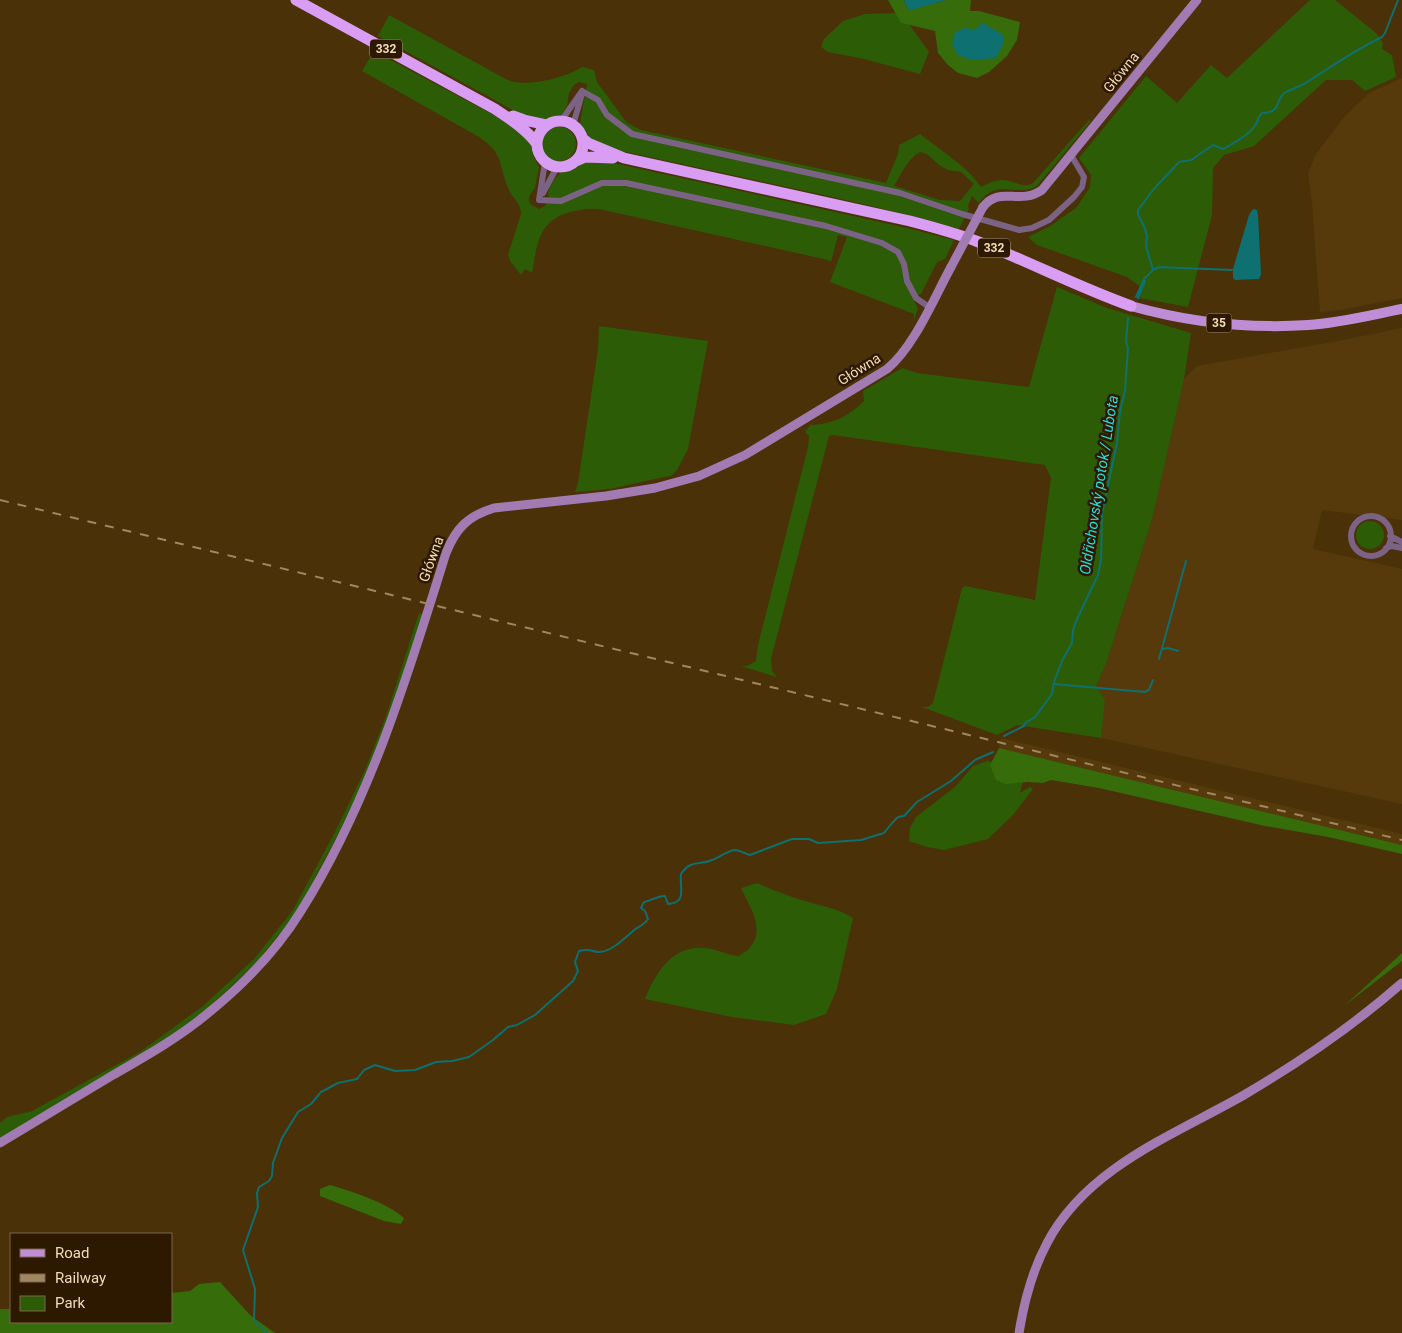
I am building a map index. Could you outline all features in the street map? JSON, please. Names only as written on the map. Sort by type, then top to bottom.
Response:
[{"type":"highway","name":"332","points":[[296,0],[495,109],[526,131],[537,144],[540,156],[545,162]]},
{"type":"highway","name":"332","points":[[495,109],[524,120],[547,125],[562,121]]},
{"type":"highway","points":[[562,121],[574,125],[579,130],[582,138],[583,150],[576,161]]},
{"type":"highway","points":[[537,144],[540,133],[547,125]]},
{"type":"highway","name":"332","points":[[582,138],[588,143],[624,158],[941,230],[1000,251],[1102,296],[1131,306]]},
{"type":"highway","name":"332","points":[[557,167],[564,167],[585,157],[624,158]]},
{"type":"highway","points":[[545,162],[557,167]]},
{"type":"main road","name":"35","points":[[1131,306],[1156,313],[1206,322],[1270,326],[1309,325],[1341,321],[1402,309]]},
{"type":"street","name":"Główna","points":[[0,1143],[167,1043],[207,1014],[270,953],[301,912],[360,799],[390,725],[452,537],[472,517],[494,508],[606,496],[655,488],[699,476],[744,456],[887,369],[902,353],[929,308],[989,199],[1000,196],[1034,196],[1045,187],[1197,0]]},
{"type":"street","points":[[582,91],[598,100],[607,115],[632,134],[900,193],[962,214],[1019,230],[1032,228],[1048,220],[1074,197],[1082,186],[1084,177],[1071,155]]},
{"type":"street","points":[[562,121],[582,91]]},
{"type":"street","points":[[574,125],[582,91]]},
{"type":"street","points":[[538,200],[545,162]]},
{"type":"street","points":[[538,200],[557,167]]},
{"type":"street","points":[[538,200],[561,201],[602,183],[626,183],[826,226],[882,243],[898,252],[904,264],[907,281],[916,298],[929,308]]},
{"type":"street","points":[[1386,548],[1390,536],[1382,519],[1370,516],[1358,520],[1352,531],[1352,543],[1361,553],[1372,555],[1378,554],[1392,546],[1402,548]]},
{"type":"street","points":[[1390,536],[1402,542]]},
{"type":"street","points":[[1019,1333],[1030,1284],[1042,1252],[1059,1224],[1089,1190],[1134,1155],[1289,1068],[1336,1036],[1402,983]]},
{"type":"shaded area","points":[[1402,78],[1402,298],[1320,312],[1308,173],[1316,154],[1344,117],[1369,93]]},
{"type":"shaded area","points":[[1402,328],[1402,520],[1322,510],[1313,549],[1402,569],[1402,804],[1101,738],[1105,700],[1096,686],[1106,664],[1153,516],[1184,379],[1197,366]]},
{"type":"shaded area","points":[[1001,738],[1402,834],[1402,845],[999,748]]},
{"type":"green space","points":[[888,0],[904,0],[908,10],[946,0],[971,0],[970,11],[979,11],[1020,22],[1017,40],[1007,56],[989,72],[977,78],[958,73],[938,53],[935,31],[901,23]]},
{"type":"green space","points":[[1310,0],[1335,0],[1376,33],[1383,43],[1382,49],[1392,55],[1396,77],[1365,91],[1352,80],[1326,80],[1254,146],[1224,155],[1213,168],[1212,215],[1188,307],[1139,298],[1142,288],[1127,277],[1037,245],[1028,237],[1052,225],[1077,207],[1090,187],[1091,175],[1079,158],[1146,76],[1177,103],[1211,65],[1227,78]]},
{"type":"green space","points":[[897,13],[901,23],[909,24],[929,52],[920,74],[864,59],[828,52],[821,47],[824,39],[843,21],[865,14]]},
{"type":"green space","points":[[389,15],[514,82],[531,83],[550,79],[569,74],[582,67],[594,70],[597,82],[627,123],[641,130],[886,183],[898,154],[899,145],[920,134],[961,166],[981,187],[1002,180],[1024,185],[1030,184],[1033,183],[1089,120],[1091,121],[1037,186],[1022,190],[1000,189],[993,191],[986,195],[979,203],[972,196],[968,206],[969,209],[959,229],[837,198],[608,148],[590,140],[580,123],[587,84],[579,82],[574,85],[569,93],[567,106],[561,115],[540,121],[520,114],[378,36]],"holes":[[[920,152],[927,154],[948,170],[961,172],[974,184],[960,201],[940,200],[894,186],[905,167],[915,155]]]},
{"type":"green space","points":[[374,51],[516,127],[532,143],[533,156],[539,167],[535,188],[529,199],[530,204],[539,209],[545,206],[549,198],[550,187],[561,172],[572,169],[583,160],[605,161],[954,240],[945,259],[937,262],[921,294],[913,299],[918,309],[914,320],[914,314],[830,282],[847,237],[838,235],[831,262],[599,209],[577,210],[555,218],[548,224],[543,230],[537,246],[532,273],[525,269],[521,275],[510,261],[508,255],[521,210],[509,190],[497,155],[479,137],[362,71]]},
{"type":"green space","points":[[559,127],[571,132],[576,144],[571,156],[559,161],[547,156],[542,144],[547,132]]},
{"type":"green space","points":[[1057,287],[1107,308],[1191,333],[1184,379],[1153,516],[1106,664],[1096,686],[1105,700],[1101,738],[1017,725],[997,735],[922,707],[928,707],[933,703],[962,588],[965,586],[1035,600],[1051,478],[1045,465],[833,435],[829,436],[771,659],[772,671],[777,677],[741,666],[747,666],[756,661],[758,645],[808,447],[809,436],[805,432],[810,425],[818,425],[840,419],[864,401],[863,391],[902,368],[917,373],[1029,387]]},
{"type":"green space","points":[[599,326],[708,341],[688,449],[677,470],[671,476],[610,489],[575,492],[578,483],[598,349]]},
{"type":"green space","points":[[1370,521],[1380,525],[1384,535],[1380,545],[1370,549],[1360,545],[1356,535],[1360,525]]},
{"type":"green space","points":[[419,613],[423,615],[390,718],[369,772],[297,912],[256,963],[206,1010],[141,1057],[0,1139],[0,1123],[7,1117],[32,1111],[140,1052],[203,1006],[254,959],[293,910],[335,832],[365,770],[386,716]]},
{"type":"green space","points":[[999,748],[1402,845],[1402,854],[1328,837],[1265,826],[1099,788],[1051,780],[1043,783],[1006,784],[996,780],[990,765]]},
{"type":"green space","points":[[987,761],[1026,768],[1020,793],[1030,787],[1033,789],[1013,815],[988,839],[944,850],[909,841],[910,828],[916,817],[956,786],[973,766]]},
{"type":"green space","points":[[757,883],[793,897],[835,909],[853,918],[837,989],[826,1014],[794,1025],[732,1017],[645,999],[660,970],[667,962],[684,951],[694,948],[705,948],[739,956],[749,949],[755,939],[756,924],[741,888]]},
{"type":"green space","points":[[1402,953],[1402,961],[1344,1006]]},
{"type":"green space","points":[[330,1185],[379,1202],[404,1218],[401,1224],[384,1221],[320,1196],[320,1189]]},
{"type":"green space","points":[[220,1282],[250,1315],[275,1333],[0,1333],[0,1309],[10,1309],[10,1323],[172,1323],[172,1293],[190,1291],[199,1284]]},
{"type":"water","points":[[904,0],[946,0],[908,10]]},
{"type":"water","points":[[983,23],[1003,35],[1004,42],[996,58],[971,60],[958,55],[952,44],[955,32],[967,27],[970,30],[978,28]]},
{"type":"water","points":[[1253,209],[1257,210],[1258,215],[1261,274],[1259,279],[1235,280],[1233,278],[1233,269],[1249,215]]},
{"type":"waterway","name":"Oldřichovský potok / Lubota","points":[[1136,297],[1144,279],[1153,270],[1146,246],[1147,236],[1138,215],[1138,210],[1153,190],[1179,162],[1191,160],[1213,145],[1223,149],[1240,140],[1251,131],[1262,113],[1273,111],[1276,108],[1280,98],[1286,92],[1304,84],[1382,37],[1398,0]]},
{"type":"waterway","points":[[1153,270],[1159,267],[1232,270]]},
{"type":"waterway","name":"Oldřichovský potok / Lubota","points":[[1138,298],[1145,281]]},
{"type":"waterway","name":"Oldřichovský potok / Lubota","points":[[1004,736],[1024,726],[1025,723],[1035,717],[1052,694],[1054,682],[1062,661],[1072,643],[1073,630],[1077,619],[1098,575],[1101,560],[1102,513],[1117,443],[1120,411],[1125,391],[1128,318]]},
{"type":"waterway","points":[[1159,659],[1186,561]]},
{"type":"waterway","points":[[1162,649],[1168,648],[1178,651]]},
{"type":"waterway","points":[[1054,684],[1145,692],[1149,690],[1153,680]]},
{"type":"waterway","name":"Oldřichovský potok / Lubota","points":[[267,1333],[254,1320],[255,1289],[243,1250],[258,1207],[257,1193],[259,1187],[269,1181],[272,1176],[273,1163],[282,1138],[298,1112],[311,1104],[321,1092],[338,1083],[357,1079],[364,1070],[375,1065],[395,1071],[415,1070],[436,1062],[469,1057],[508,1027],[517,1025],[535,1015],[573,981],[578,971],[575,962],[579,951],[599,952],[608,950],[645,923],[648,919],[645,911],[641,908],[644,902],[663,896],[665,896],[668,904],[678,901],[681,894],[681,874],[688,866],[707,862],[735,850],[750,855],[792,839],[809,839],[818,843],[861,840],[884,833],[898,817],[904,816],[917,802],[951,781],[975,760],[993,752]]},
{"type":"railway","points":[[0,500],[1402,840]]}]
